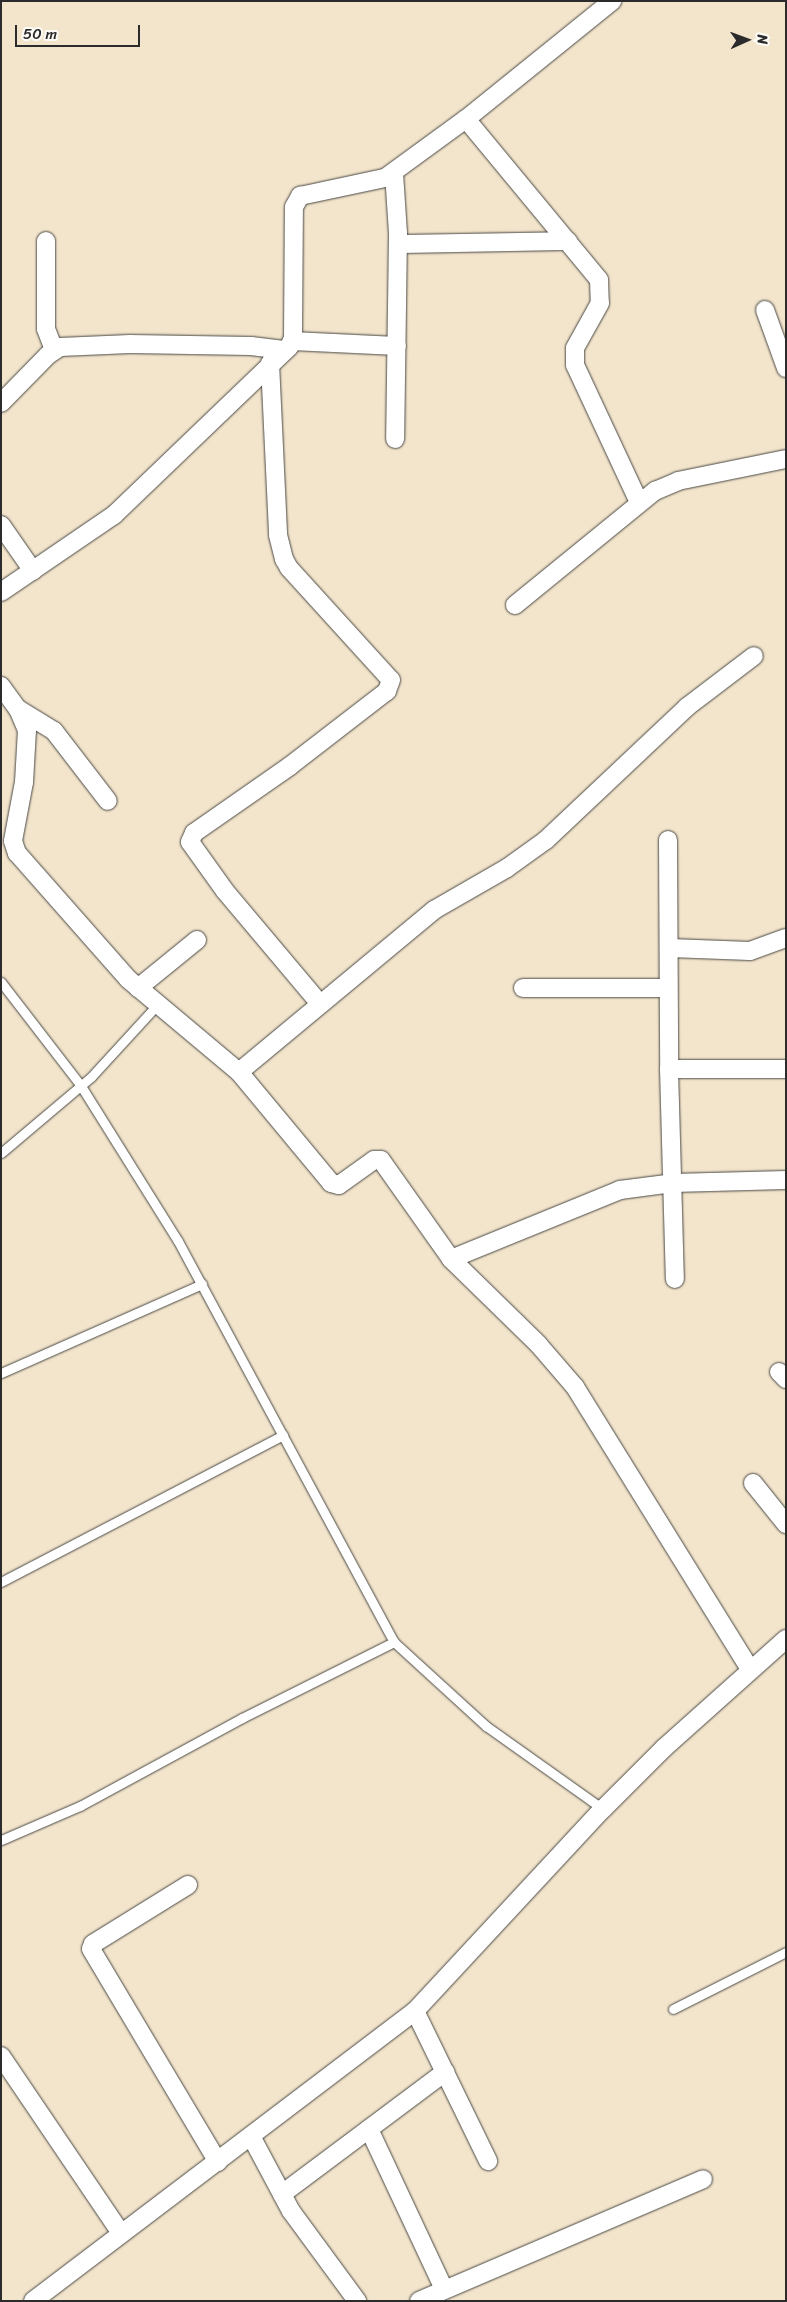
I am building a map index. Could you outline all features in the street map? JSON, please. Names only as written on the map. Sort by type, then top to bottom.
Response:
[{"type":"street","points":[[1,592],[114,515],[289,346],[296,201],[306,194],[368,184],[394,173],[612,1]]},
{"type":"street","points":[[466,118],[599,280],[602,297],[576,348],[575,365],[639,502]]},
{"type":"street","points":[[394,173],[398,244],[394,439]]},
{"type":"street","points":[[46,241],[46,329],[54,350]]},
{"type":"street","points":[[398,244],[568,241]]},
{"type":"street","points":[[765,310],[786,368]]},
{"type":"street","points":[[1,403],[54,350],[68,346],[130,344],[397,346]]},
{"type":"street","points":[[270,363],[278,535],[284,559],[391,680],[387,691],[290,766],[194,833],[190,842],[225,890],[320,1004]]},
{"type":"street","points":[[515,605],[639,502],[678,481],[786,459]]},
{"type":"street","points":[[1,525],[33,571]]},
{"type":"street","points":[[239,1072],[434,910],[507,868],[546,840],[687,707],[754,656]]},
{"type":"street","points":[[1,686],[11,709],[25,724],[27,740],[24,782],[13,841],[17,852],[156,1006],[239,1072],[334,1186],[374,1160],[381,1160],[451,1259],[538,1344],[575,1387],[750,1669]]},
{"type":"street","points":[[11,709],[54,731],[108,801]]},
{"type":"street","points":[[668,840],[670,948],[668,988],[669,1069],[675,1279]]},
{"type":"street","points":[[670,948],[750,951],[786,938]]},
{"type":"street","points":[[138,988],[197,940]]},
{"type":"street","points":[[523,988],[668,988]]},
{"type":"street","points":[[669,1069],[786,1069]]},
{"type":"street","points":[[451,1259],[620,1190],[673,1183],[786,1180]]},
{"type":"street","points":[[753,1483],[786,1524]]},
{"type":"street","points":[[33,2301],[120,2232],[252,2138],[416,2011],[603,1809],[750,1669],[786,1639]]},
{"type":"street","points":[[188,1885],[93,1944],[91,1949],[218,2162]]},
{"type":"street","points":[[416,2011],[488,2162]]},
{"type":"street","points":[[1,2056],[120,2232]]},
{"type":"street","points":[[282,2194],[445,2072]]},
{"type":"street","points":[[369,2129],[444,2289]]},
{"type":"street","points":[[252,2138],[282,2194],[319,2252],[357,2301]]},
{"type":"street","points":[[419,2301],[703,2180]]},
{"type":"lane","points":[[1,982],[81,1086],[202,1284],[394,1642],[486,1726],[603,1809]]},
{"type":"lane","points":[[1,1152],[81,1086],[156,1006]]},
{"type":"lane","points":[[1,1373],[202,1284]]},
{"type":"lane","points":[[1,1582],[283,1435]]},
{"type":"lane","points":[[1,1840],[80,1806],[242,1718],[394,1642]]},
{"type":"lane","points":[[673,2008],[786,1952]]}]
